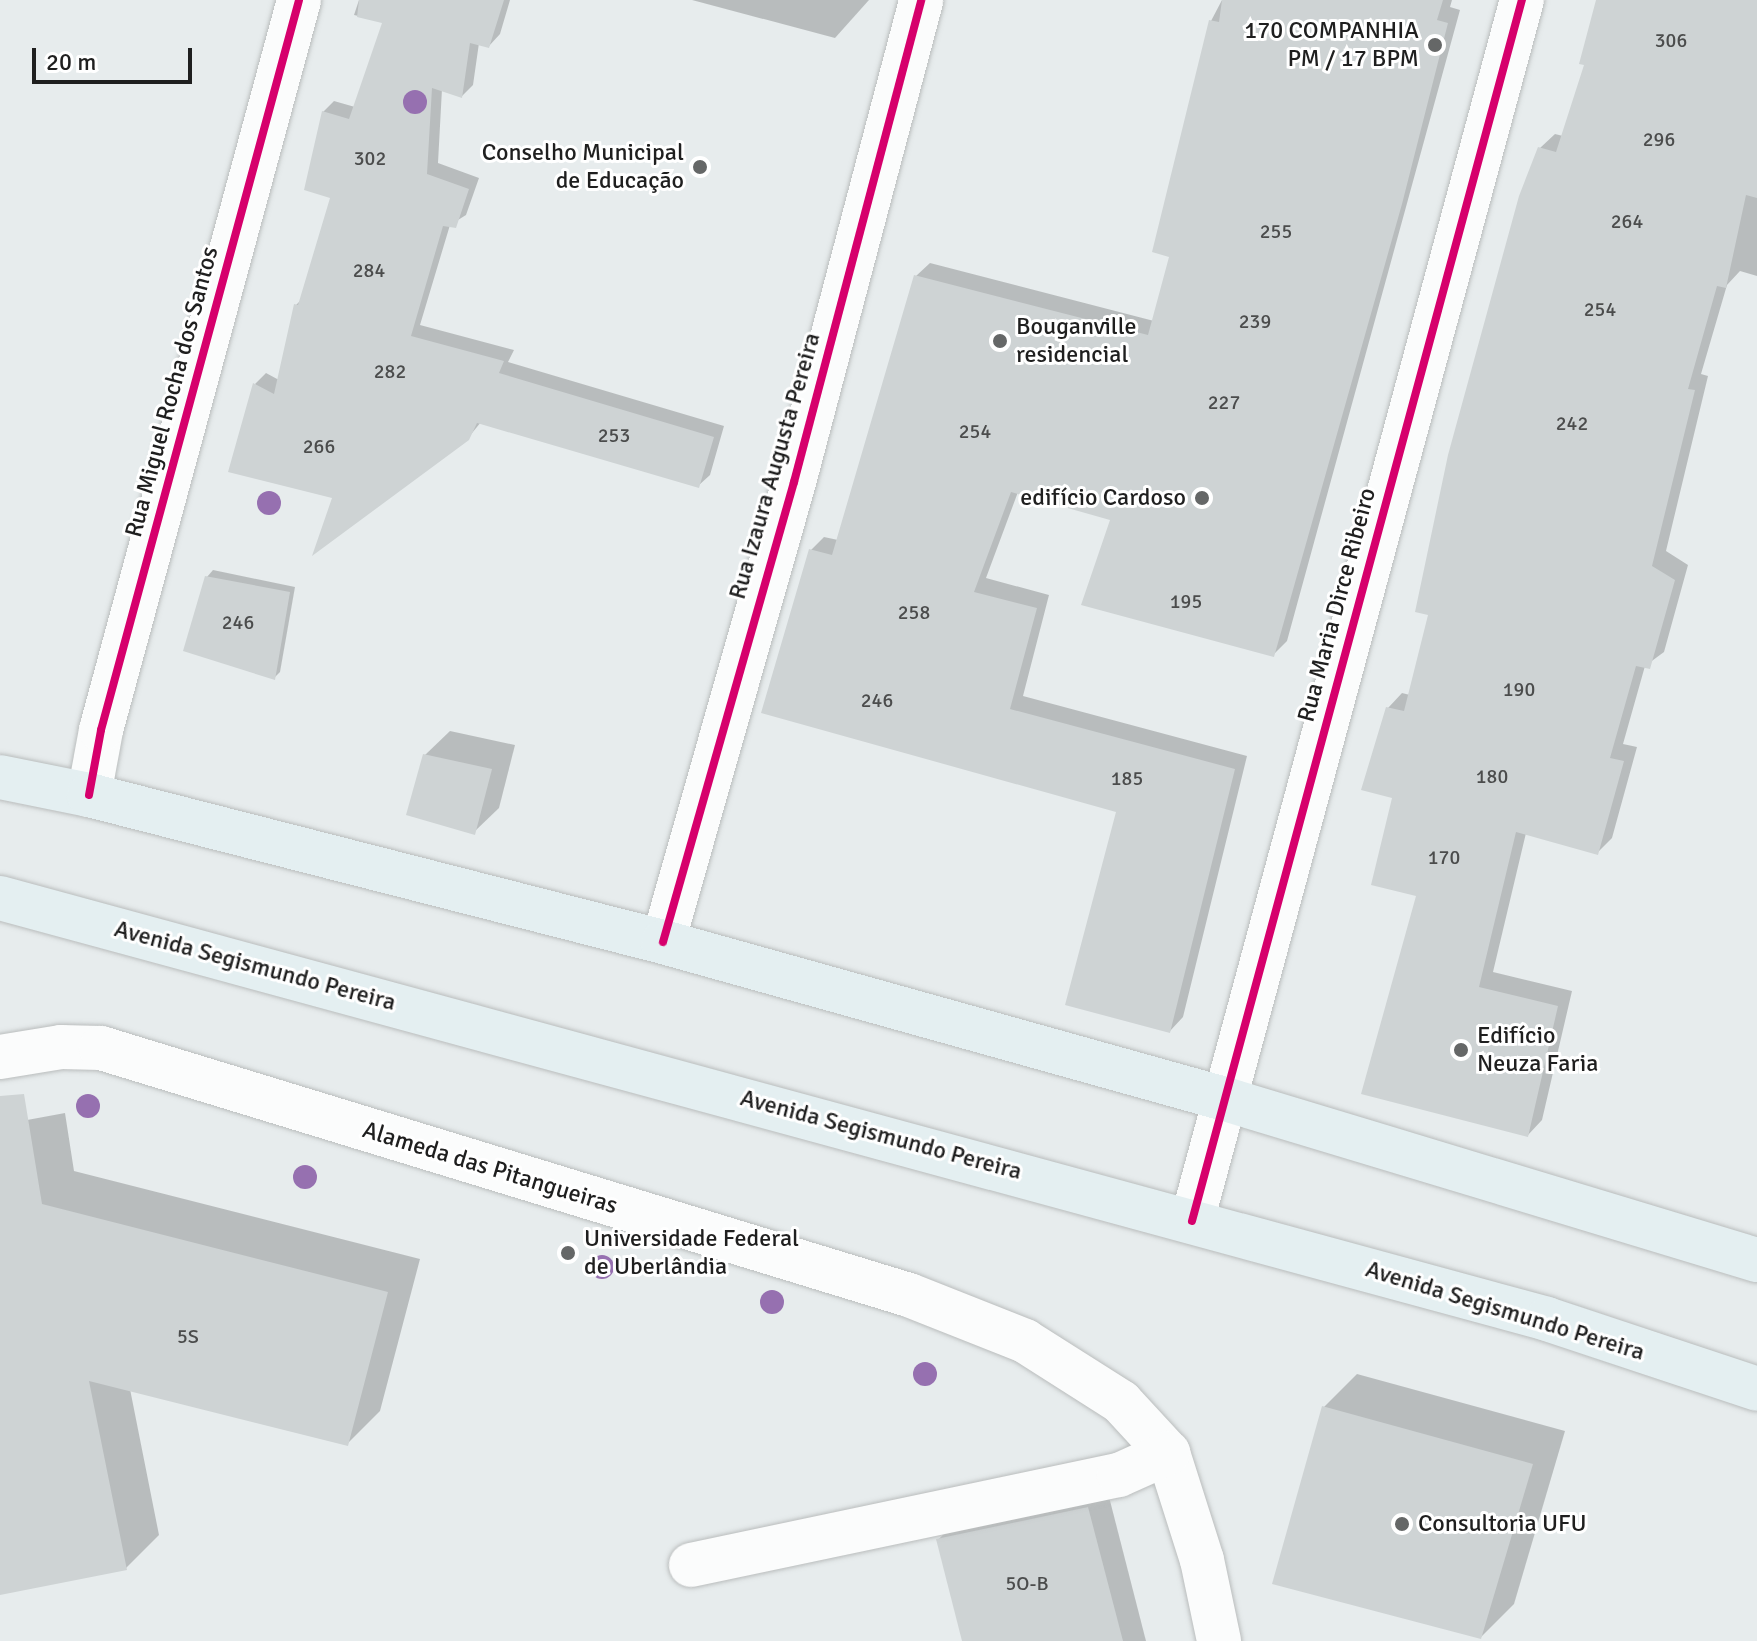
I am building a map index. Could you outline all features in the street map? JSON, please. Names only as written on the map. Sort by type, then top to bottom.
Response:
[{"type":"main road","points":[[0,777],[89,795],[663,942],[1225,1099],[1757,1260]]},
{"type":"main road","name":"Avenida Segismundo Pereira","points":[[0,898],[1547,1319],[1757,1389]]},
{"type":"street","name":"Rua Miguel Rocha dos Santos","points":[[89,795],[101,730],[299,0]]},
{"type":"street","name":"Rua Izaura Augusta Pereira","points":[[663,942],[794,482],[921,0]]},
{"type":"street","name":"Rua Maria Dirce Ribeiro","points":[[1192,1221],[1522,0]]},
{"type":"street","name":"Alameda das Pitangueiras","points":[[0,1057],[61,1047],[101,1048],[909,1295],[1025,1341],[1065,1363],[1121,1402],[1168,1453],[1202,1560],[1219,1641]]},
{"type":"street","points":[[691,1565],[1119,1475],[1168,1453]]},
{"type":"building","points":[[359,0],[504,0],[489,48],[470,43],[462,98],[432,88],[427,174],[469,189],[456,228],[443,226],[411,336],[504,361],[499,373],[714,437],[699,488],[477,423],[469,440],[312,556],[332,498],[228,472],[253,383],[274,394],[294,304],[298,305],[330,198],[304,190],[322,111],[349,119],[382,23],[357,17]]},
{"type":"building","points":[[1222,0],[1443,0],[1437,20],[1448,23],[1402,204],[1274,657],[1081,605],[1110,520],[1011,492],[974,592],[1037,608],[1010,709],[1235,769],[1170,1033],[1065,1005],[1116,812],[761,713],[809,549],[832,555],[914,275],[1148,335],[1169,257],[1152,252],[1209,20],[1219,22]]},
{"type":"building","points":[[1596,0],[1757,0],[1757,198],[1746,195],[1726,288],[1717,286],[1688,389],[1695,390],[1652,566],[1675,580],[1650,669],[1636,666],[1610,758],[1624,761],[1598,855],[1516,832],[1479,987],[1558,1006],[1528,1137],[1361,1094],[1416,896],[1371,885],[1392,798],[1361,790],[1386,707],[1404,711],[1428,615],[1415,612],[1448,455],[1519,196],[1538,147],[1556,152],[1584,65],[1579,64]]},
{"type":"building","points":[[205,576],[290,592],[275,680],[183,651]]},
{"type":"building","points":[[423,754],[492,769],[475,835],[406,815]]},
{"type":"building","points":[[24,1094],[42,1204],[388,1292],[348,1446],[89,1381],[127,1570],[0,1595],[0,1096]]},
{"type":"building","name":"Consultoria UFU","points":[[1322,1406],[1533,1464],[1481,1639],[1272,1584]]},
{"type":"building","points":[[1088,1507],[1123,1641],[962,1641],[936,1539]]},
{"type":"cycle path","points":[[89,795],[101,730],[299,0]]},
{"type":"cycle path","points":[[663,942],[794,482],[921,0]]},
{"type":"cycle path","points":[[1192,1221],[1522,0]]},
{"type":"place","name":"170 COMPANHIA PM / 17 BPM","points":[[1435,45]]},
{"type":"place","name":"Conselho Municipal de Educação","points":[[700,167]]},
{"type":"place","name":"Bouganville residencial","points":[[1000,341]]},
{"type":"place","name":"edifício Cardoso","points":[[1202,498]]},
{"type":"place","name":"Edifício Neuza Faria","points":[[1461,1050]]},
{"type":"place","name":"Universidade Federal de Uberlândia","points":[[568,1253]]},
{"type":"place","name":"Consultoria UFU","points":[[1402,1524]]}]
